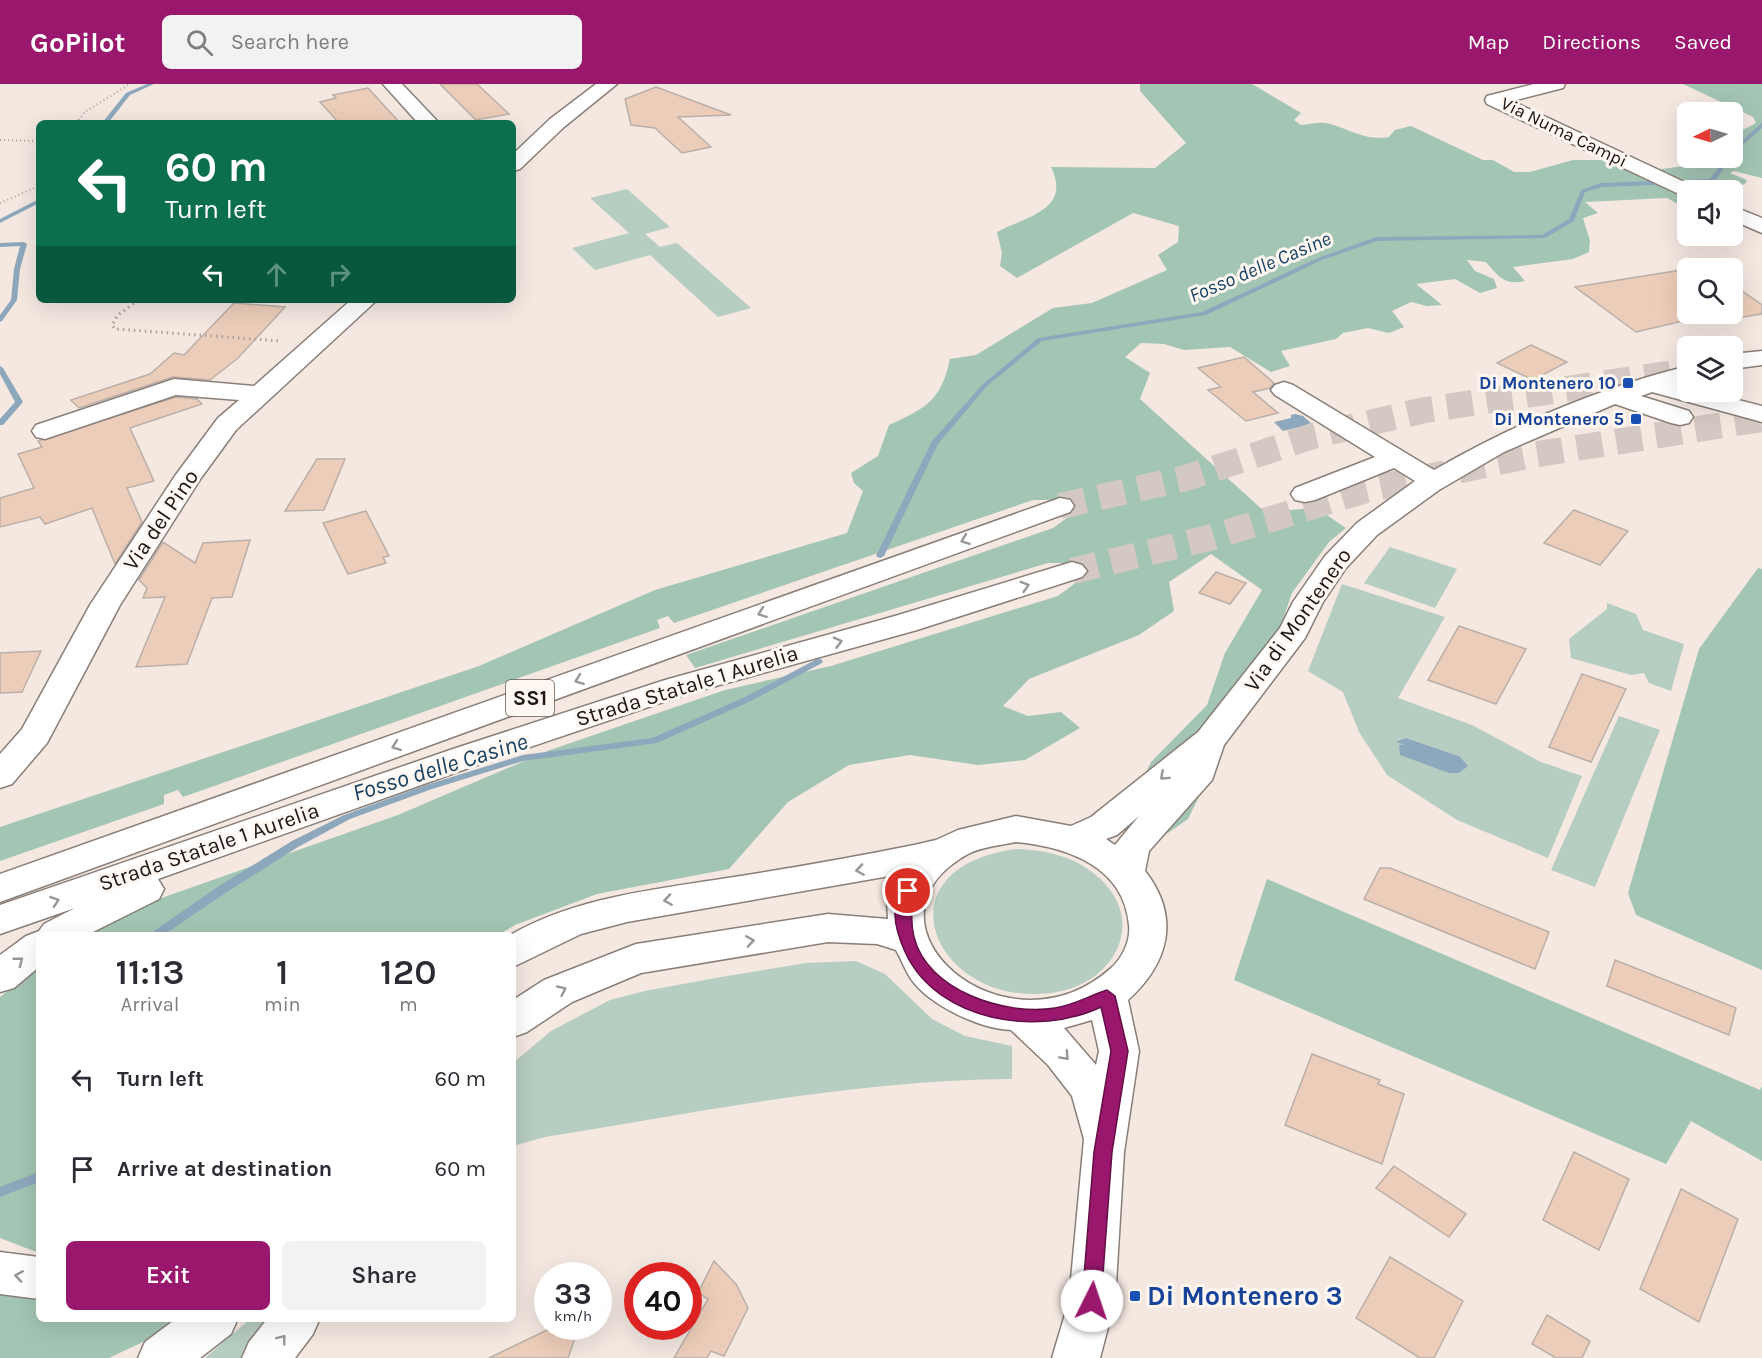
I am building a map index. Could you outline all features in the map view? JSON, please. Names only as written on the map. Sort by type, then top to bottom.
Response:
[{"type":"main road","points":[[392,84],[426,120]]},
{"type":"main road","points":[[516,162],[557,123],[609,84]]},
{"type":"main road","name":"Via Numa Campi","points":[[1556,84],[1494,99],[1677,186]]},
{"type":"main road","points":[[1743,217],[1762,226]]},
{"type":"main road","name":"Via del Pino","points":[[0,776],[35,735],[105,605],[189,476],[227,424],[362,303]]},
{"type":"main road","points":[[1743,360],[1762,357]]},
{"type":"main road","name":"Via di Montenero","points":[[1074,839],[1104,826],[1210,740],[1294,631],[1308,602],[1335,562],[1367,529],[1434,482],[1496,446],[1614,395],[1677,376]]},
{"type":"main road","points":[[1648,384],[1762,414]]},
{"type":"main road","points":[[45,430],[174,387],[261,394]]},
{"type":"main road","points":[[1284,390],[1434,482]]},
{"type":"main road","points":[[1614,395],[1680,417]]},
{"type":"main road","points":[[1305,494],[1395,458]]},
{"type":"main road","name":"Strada Statale 1 Aurelia","points":[[0,888],[1060,506]]},
{"type":"main road","name":"Strada Statale 1 Aurelia","points":[[0,920],[314,810],[705,678],[873,633],[1072,571]]},
{"type":"main road","name":"Via di Montenero","points":[[1126,873],[1132,848],[1142,834],[1170,808],[1200,772],[1210,740]]},
{"type":"main road","points":[[61,932],[111,904],[240,847],[314,810]]},
{"type":"main road","points":[[1016,829],[1046,831],[1074,839],[1093,848],[1126,873],[1146,909],[1149,928],[1146,948],[1138,966],[1125,983],[1107,996],[1082,1008],[1053,1015],[1022,1016],[990,1010],[961,998],[936,982],[918,961],[906,938],[903,914],[908,891],[920,870],[938,853],[961,840],[979,834],[1016,829]]},
{"type":"main road","points":[[516,951],[566,926],[611,912],[650,903],[870,868],[938,853]]},
{"type":"main road","points":[[516,1019],[558,991],[636,959],[828,928],[877,930],[906,938]]},
{"type":"main road","points":[[0,977],[36,948]]},
{"type":"main road","points":[[1103,1152],[1119,1051],[1107,996]]},
{"type":"main road","points":[[1022,1016],[1074,1065],[1103,1119],[1103,1152],[1092,1301],[1076,1358]]},
{"type":"main road","points":[[0,1273],[36,1278]]},
{"type":"main road","points":[[162,1358],[210,1322]]},
{"type":"main road","points":[[266,1358],[294,1322]]},
{"type":"path","points":[[78,120],[85,112],[130,84]]},
{"type":"path","points":[[0,140],[36,141]]},
{"type":"path","points":[[0,203],[36,187]]},
{"type":"path","points":[[134,303],[114,320],[112,325],[115,329],[318,343]]},
{"type":"green space","points":[[1140,84],[1252,84],[1301,113],[1294,120],[1301,125],[1327,123],[1373,138],[1389,137],[1395,130],[1411,126],[1483,160],[1493,160],[1514,172],[1530,172],[1573,160],[1613,160],[1677,191],[1677,204],[1667,198],[1585,202],[1598,213],[1583,218],[1590,241],[1589,252],[1573,259],[1513,267],[1525,281],[1518,282],[1502,279],[1486,262],[1467,260],[1475,271],[1494,279],[1497,288],[1480,293],[1455,279],[1416,284],[1442,305],[1427,306],[1411,302],[1392,311],[1404,327],[1389,333],[1368,328],[1343,333],[1336,339],[1281,351],[1290,366],[1271,372],[1230,347],[1184,350],[1164,344],[1141,343],[1125,357],[1150,373],[1140,399],[1265,512],[1316,508],[1346,528],[1329,542],[1292,593],[1275,642],[1188,819],[1168,833],[1141,825],[1128,808],[1151,762],[1207,705],[1225,653],[1262,590],[1211,554],[1169,582],[1174,611],[1139,635],[1029,679],[1003,706],[1028,716],[1061,712],[1080,728],[1025,760],[978,765],[910,755],[849,765],[788,802],[729,869],[597,894],[515,925],[503,932],[86,932],[150,902],[398,815],[550,750],[725,690],[831,666],[1058,596],[1074,584],[1079,574],[1069,563],[1048,563],[695,668],[686,655],[1053,528],[1071,515],[1069,504],[1054,500],[1033,500],[674,623],[668,616],[657,620],[660,628],[183,797],[178,790],[164,795],[164,804],[0,861],[0,827],[479,666],[655,590],[847,533],[863,491],[854,483],[851,473],[878,456],[889,425],[922,408],[930,401],[942,385],[950,359],[976,355],[1053,308],[1092,303],[1167,270],[1158,255],[1178,242],[1179,226],[1133,213],[1017,278],[1000,266],[1002,253],[997,232],[1033,216],[1051,202],[1056,193],[1056,181],[1051,167],[1155,168],[1186,143],[1140,91]]},
{"type":"green space","points":[[1683,84],[1762,84],[1762,178],[1734,171],[1730,173],[1747,180],[1746,183],[1743,184],[1743,180],[1679,180],[1655,170],[1677,167],[1743,168],[1743,130],[1756,123],[1753,117],[1743,112],[1743,102],[1721,102]]},
{"type":"green space","points":[[627,189],[670,227],[645,234],[660,247],[677,243],[751,308],[718,317],[650,255],[595,270],[572,248],[629,233],[590,198]]},
{"type":"green space","points":[[1390,547],[1457,569],[1435,608],[1364,583]]},
{"type":"green space","points":[[1758,568],[1762,569],[1762,970],[1636,915],[1628,893],[1699,649]]},
{"type":"green space","points":[[1342,584],[1445,617],[1398,698],[1472,725],[1541,762],[1582,776],[1548,858],[1457,820],[1387,775],[1359,732],[1343,692],[1308,671]],"holes":[[[1406,738],[1459,756],[1400,755],[1406,745],[1396,740]]]},
{"type":"green space","points":[[1607,603],[1636,614],[1643,630],[1684,644],[1671,691],[1649,683],[1644,673],[1631,675],[1571,658],[1569,639],[1607,609]]},
{"type":"green space","points":[[1619,716],[1660,730],[1595,887],[1551,870]]},
{"type":"green space","points":[[1017,849],[1059,855],[1079,863],[1097,876],[1112,893],[1121,911],[1122,929],[1118,946],[1109,962],[1095,976],[1078,986],[1057,992],[1014,993],[979,981],[952,961],[937,935],[934,908],[945,882],[972,861]]},
{"type":"green space","points":[[1267,879],[1760,1090],[1762,1086],[1762,1161],[1691,1121],[1666,1164],[1234,980]]},
{"type":"green space","points":[[856,961],[885,974],[932,1019],[965,1036],[1012,1046],[1012,1079],[894,1085],[836,1091],[545,1137],[516,1145],[516,1060],[551,1031],[610,1000],[645,991],[806,963]]},
{"type":"green space","points":[[36,967],[36,1252],[0,1238],[0,997]]},
{"type":"green space","points":[[0,1293],[36,1294],[36,1322],[169,1322],[143,1342],[109,1358],[0,1358]]},
{"type":"green space","points":[[247,1322],[275,1322],[241,1358],[205,1358]]},
{"type":"water","points":[[1291,415],[1303,416],[1312,424],[1283,431],[1274,422],[1291,418]]},
{"type":"water","points":[[1406,738],[1459,756],[1468,766],[1459,773],[1449,773],[1400,755],[1399,745],[1404,745],[1396,741]]},
{"type":"building","points":[[440,84],[477,84],[509,114],[476,120]]},
{"type":"building","points":[[656,87],[731,115],[678,117],[711,147],[682,153],[655,128],[631,125],[625,99]]},
{"type":"building","points":[[368,88],[397,120],[336,120],[320,102],[336,98],[333,95]]},
{"type":"building","points":[[1677,271],[1677,322],[1636,332],[1575,287]]},
{"type":"building","points":[[1743,292],[1762,305],[1762,314],[1743,317]]},
{"type":"building","points":[[234,303],[285,307],[238,358],[210,380],[173,377],[79,408],[71,400],[150,374],[174,353],[184,355]]},
{"type":"building","points":[[1531,345],[1567,362],[1533,380],[1497,363]]},
{"type":"building","points":[[1244,357],[1274,383],[1270,388],[1253,392],[1278,413],[1246,421],[1208,390],[1221,387],[1198,368]]},
{"type":"building","points":[[176,397],[197,399],[202,404],[130,428],[154,481],[127,488],[142,522],[115,564],[92,508],[45,524],[40,517],[0,527],[0,498],[34,488],[18,454],[42,447],[38,441]]},
{"type":"building","points":[[317,459],[345,459],[324,510],[285,511]]},
{"type":"building","points":[[1574,510],[1628,531],[1600,565],[1544,543]]},
{"type":"building","points":[[366,511],[389,556],[383,557],[386,563],[348,574],[323,523]]},
{"type":"building","points":[[250,540],[232,597],[212,598],[187,664],[136,667],[165,597],[143,598],[147,588],[139,580],[163,542],[195,563],[203,543]]},
{"type":"building","points":[[1216,572],[1246,583],[1230,604],[1199,593]]},
{"type":"building","points":[[1459,626],[1526,649],[1496,704],[1428,680]]},
{"type":"building","points":[[41,651],[22,692],[0,693],[0,653]]},
{"type":"building","points":[[1582,674],[1626,689],[1591,762],[1549,747]]},
{"type":"building","points":[[1380,868],[1390,868],[1549,932],[1535,969],[1364,899]]},
{"type":"building","points":[[1615,960],[1736,1008],[1729,1035],[1607,986]]},
{"type":"building","points":[[1312,1054],[1380,1080],[1378,1084],[1404,1094],[1382,1164],[1285,1125]]},
{"type":"building","points":[[1574,1152],[1629,1179],[1599,1250],[1543,1220]]},
{"type":"building","points":[[1394,1166],[1466,1214],[1449,1237],[1376,1188]]},
{"type":"building","points":[[1681,1189],[1738,1219],[1699,1322],[1640,1289]]},
{"type":"building","points":[[1390,1257],[1463,1301],[1434,1358],[1420,1358],[1356,1318]]},
{"type":"building","points":[[714,1261],[736,1284],[748,1308],[724,1356],[711,1351],[707,1358],[674,1358],[684,1340],[702,1340],[702,1309],[708,1299],[702,1295],[702,1285]]},
{"type":"building","points":[[1547,1315],[1590,1341],[1582,1358],[1556,1358],[1532,1344]]},
{"type":"building","points":[[534,1336],[534,1340],[574,1340],[568,1358],[489,1358]]},
{"type":"waterway","points":[[107,120],[128,94],[151,84]]},
{"type":"waterway","name":"Fosso delle Casine","points":[[1743,142],[1762,125]]},
{"type":"waterway","name":"Fosso delle Casine","points":[[880,556],[935,443],[985,385],[1040,339],[1204,314],[1320,259],[1376,239],[1543,237],[1572,220],[1583,191],[1601,185],[1712,181],[1721,168]]},
{"type":"waterway","points":[[0,221],[36,203]]},
{"type":"waterway","points":[[0,245],[24,244],[17,269],[14,300],[0,320]]},
{"type":"waterway","points":[[0,368],[19,402],[0,423]]},
{"type":"waterway","name":"Fosso delle Casine","points":[[161,932],[223,889],[295,844],[347,817],[429,787],[523,758],[654,741],[748,699],[819,661]]},
{"type":"waterway","name":"Fosso delle Casine","points":[[0,1192],[36,1178]]},
{"type":"tunnel","points":[[1060,506],[1186,478],[1313,436],[1425,410],[1677,373]]},
{"type":"tunnel","points":[[1072,571],[1209,538],[1366,490],[1532,455],[1762,419]]},
{"type":"place","name":"Di Montenero 10","points":[[1628,383]]},
{"type":"place","name":"Di Montenero 5","points":[[1636,419]]},
{"type":"place","name":"Di Montenero 3","points":[[1135,1296]]},
{"type":"route","points":[[908,891],[903,914],[906,938],[918,961],[936,982],[961,998],[990,1010],[1022,1016],[1053,1015],[1082,1008],[1107,996],[1119,1051],[1103,1152],[1092,1301]]}]
